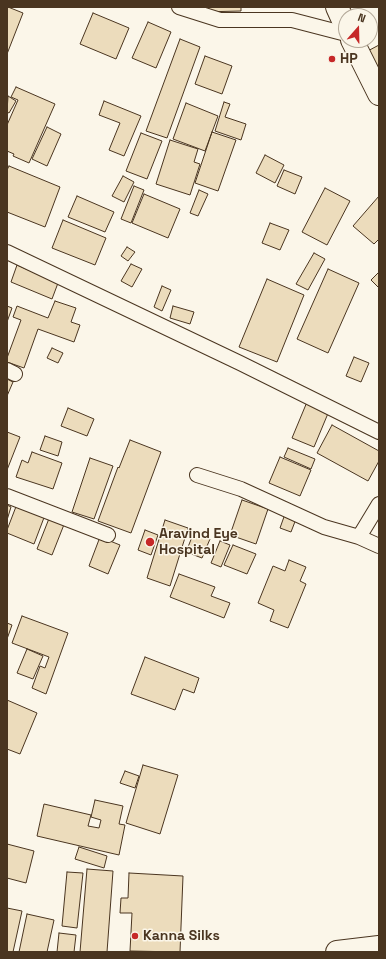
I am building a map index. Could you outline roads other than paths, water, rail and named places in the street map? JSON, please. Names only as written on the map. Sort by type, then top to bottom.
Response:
[{"type":"main road","points":[[356,48],[379,94]]},
{"type":"main road","points":[[337,952],[379,947]]},
{"type":"street","points":[[179,7],[220,20],[292,20],[338,32]]},
{"type":"street","points":[[7,252],[240,363],[379,432]]},
{"type":"street","points":[[197,475],[241,489],[324,527],[359,537],[379,546]]},
{"type":"street","points":[[7,496],[108,535]]},
{"type":"street","points":[[359,537],[379,504]]},
{"type":"place","name":"HP","points":[[332,59]]},
{"type":"place","name":"Aravind Eye Hospital","points":[[150,542]]},
{"type":"place","name":"Kanna Silks","points":[[135,936]]}]
